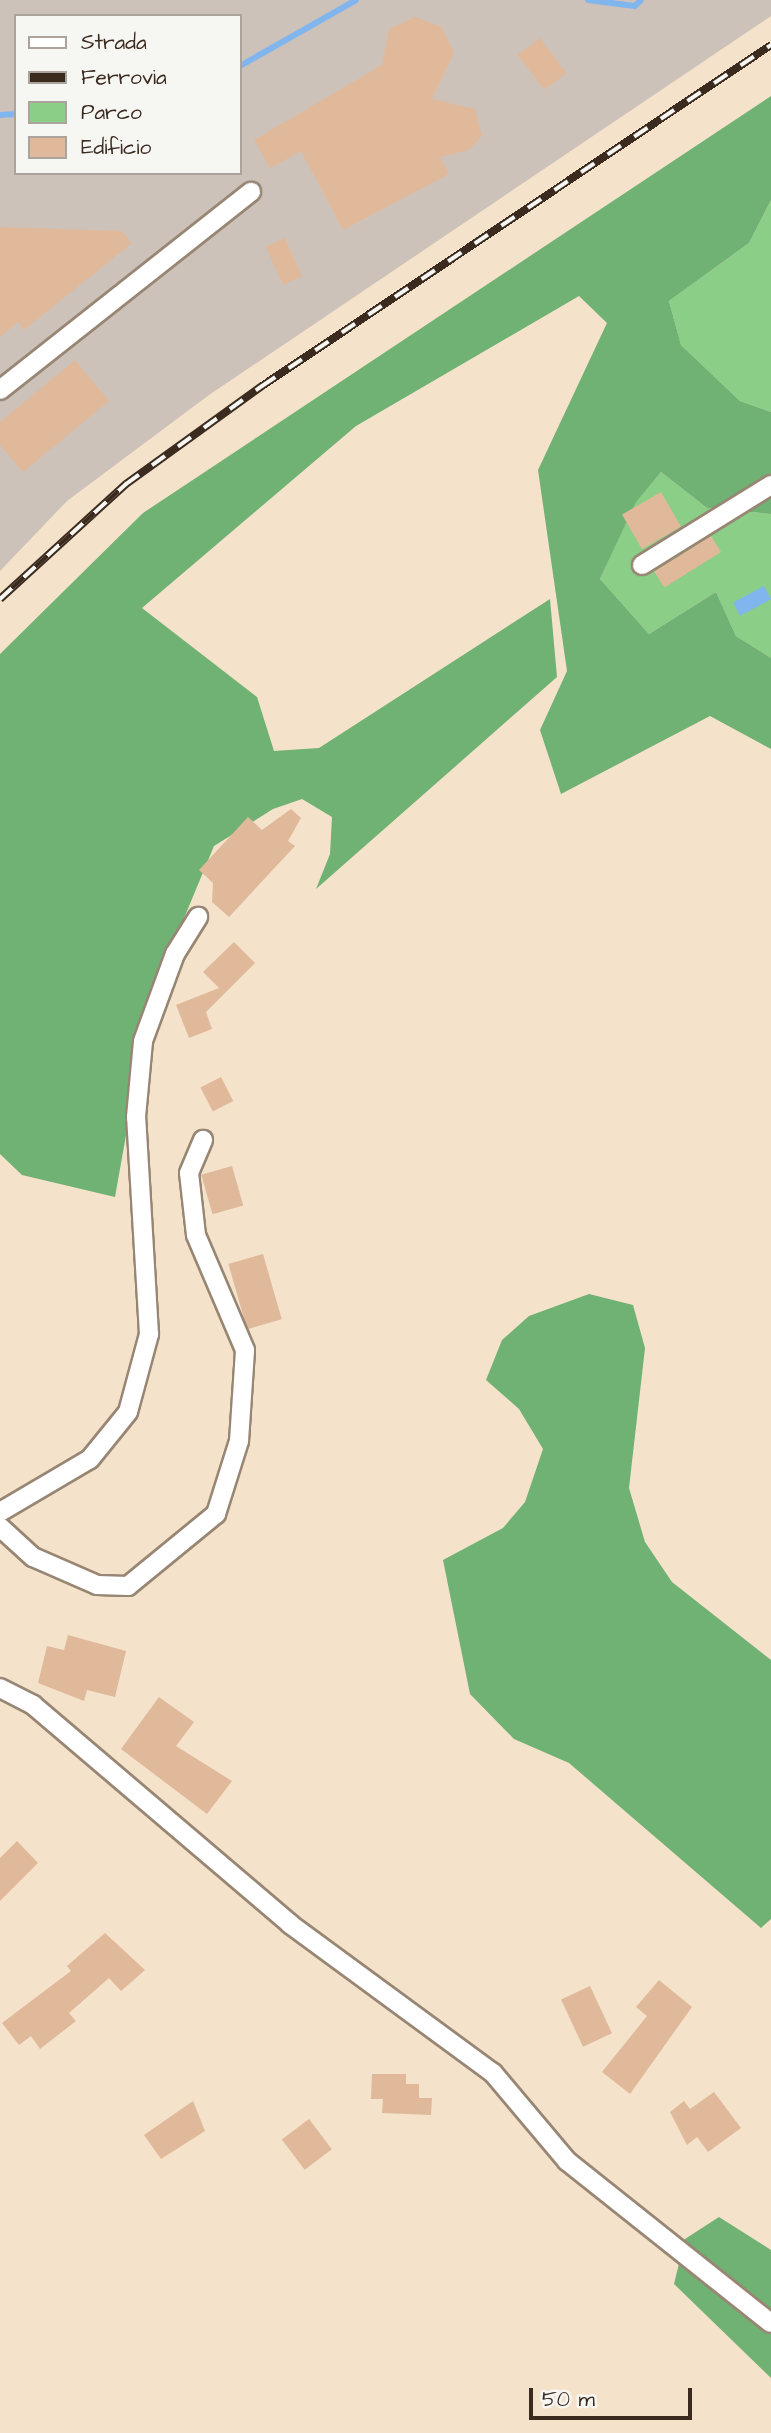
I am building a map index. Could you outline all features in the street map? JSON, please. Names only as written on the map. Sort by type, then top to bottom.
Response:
[{"type":"street","points":[[0,390],[251,192]]},
{"type":"street","points":[[642,565],[771,485]]},
{"type":"street","points":[[0,1512],[90,1459],[128,1412],[149,1334],[136,1116],[143,1041],[175,954],[198,917]]},
{"type":"street","points":[[0,1527],[33,1557],[97,1585],[128,1586],[216,1514],[239,1441],[245,1350],[197,1235],[189,1173],[203,1140]]},
{"type":"street","points":[[0,1688],[33,1705],[290,1924],[493,2073],[567,2161],[771,2323]]},
{"type":"shaded area","points":[[0,0],[771,0],[771,16],[209,395],[67,501],[0,571]]},
{"type":"green space","points":[[771,96],[771,200],[749,243],[669,301],[681,345],[740,401],[771,412],[771,514],[707,508],[661,472],[636,502],[600,579],[649,634],[716,592],[736,636],[771,658],[771,749],[710,716],[561,794],[540,730],[567,671],[538,470],[607,323],[579,296],[356,426],[142,608],[257,697],[274,751],[319,748],[550,599],[557,677],[316,889],[330,854],[332,817],[302,799],[273,809],[214,846],[150,1000],[115,1197],[22,1175],[0,1154],[0,654],[143,513]]},
{"type":"green space","points":[[771,200],[771,412],[740,401],[681,345],[669,301],[749,243]]},
{"type":"green space","points":[[661,472],[707,508],[771,514],[771,658],[736,636],[716,592],[649,634],[600,579],[636,501]]},
{"type":"green space","points":[[589,1294],[633,1305],[645,1348],[629,1488],[645,1542],[672,1582],[771,1660],[771,1919],[761,1928],[569,1763],[514,1739],[470,1694],[443,1560],[503,1528],[525,1502],[543,1449],[519,1409],[486,1380],[502,1340],[529,1316]]},
{"type":"green space","points":[[719,2217],[771,2250],[771,2378],[674,2284],[685,2239]]},
{"type":"water","points":[[764,586],[771,599],[740,616],[733,602]]},
{"type":"building","points":[[415,17],[442,27],[454,53],[432,99],[475,109],[482,136],[469,150],[440,157],[449,174],[343,230],[301,151],[270,168],[254,140],[382,65],[389,29]]},
{"type":"building","points":[[540,38],[566,73],[544,90],[518,55]]},
{"type":"building","points":[[0,227],[121,231],[132,243],[24,330],[18,322],[0,337]]},
{"type":"building","points":[[285,238],[302,276],[283,285],[266,247]]},
{"type":"building","points":[[75,360],[109,401],[23,472],[0,445],[0,422]]},
{"type":"building","points":[[661,492],[681,527],[642,549],[622,514]]},
{"type":"building","points":[[711,536],[721,552],[664,588],[654,572]]},
{"type":"building","points":[[291,809],[301,818],[288,841],[295,846],[229,917],[212,902],[213,883],[199,870],[248,817],[262,830]]},
{"type":"building","points":[[234,942],[255,963],[206,1012],[212,1029],[189,1038],[176,1005],[219,988],[203,972]]},
{"type":"building","points":[[221,1077],[233,1101],[213,1111],[201,1087]]},
{"type":"building","points":[[232,1166],[243,1205],[213,1214],[201,1175]]},
{"type":"building","points":[[263,1254],[282,1319],[247,1329],[228,1264]]},
{"type":"building","points":[[68,1635],[126,1651],[115,1697],[87,1690],[84,1701],[38,1683],[47,1646],[64,1650]]},
{"type":"building","points":[[159,1697],[194,1722],[176,1746],[232,1781],[207,1814],[121,1749]]},
{"type":"building","points":[[17,1841],[38,1863],[0,1901],[0,1858]]},
{"type":"building","points":[[105,1933],[145,1970],[121,1991],[109,1978],[69,2013],[76,2021],[40,2049],[31,2036],[19,2045],[2,2023],[71,1971],[67,1966]]},
{"type":"building","points":[[659,1980],[692,2007],[630,2094],[602,2072],[647,2016],[636,2007]]},
{"type":"building","points":[[590,1986],[612,2033],[583,2047],[561,2000]]},
{"type":"building","points":[[372,2074],[406,2074],[406,2084],[419,2084],[419,2098],[432,2098],[431,2115],[382,2113],[383,2099],[371,2099]]},
{"type":"building","points":[[714,2092],[741,2128],[708,2152],[697,2137],[687,2145],[670,2112],[684,2101],[690,2109]]},
{"type":"building","points":[[193,2101],[205,2131],[161,2159],[144,2135]]},
{"type":"building","points":[[309,2119],[332,2149],[305,2170],[282,2139]]},
{"type":"waterway","points":[[242,65],[356,0]]},
{"type":"waterway","points":[[588,0],[635,6],[641,0]]},
{"type":"waterway","points":[[0,115],[14,114]]},
{"type":"railway","points":[[0,599],[126,484],[262,386],[771,45]]}]
